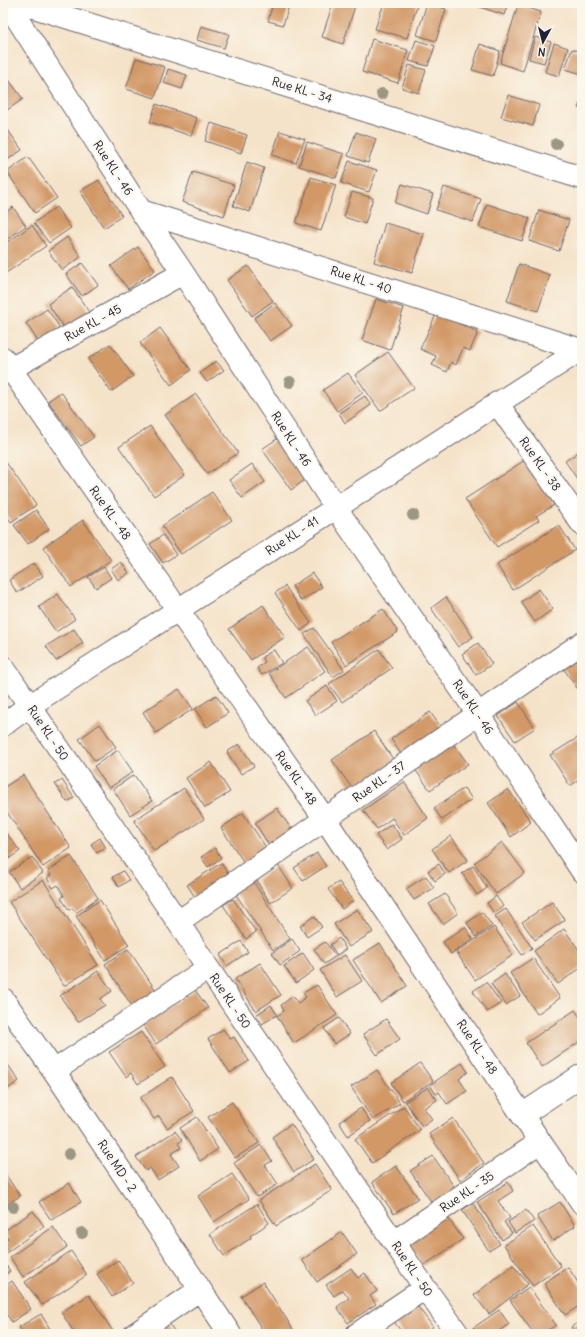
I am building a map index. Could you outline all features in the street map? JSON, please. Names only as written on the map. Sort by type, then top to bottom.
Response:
[{"type":"street","name":"Rue KL - 46","points":[[7,3],[141,211],[336,508],[478,714],[582,870]]},
{"type":"street","name":"Rue KL - 34","points":[[21,3],[582,178]]},
{"type":"street","name":"Rue KL - 40","points":[[141,211],[581,349]]},
{"type":"street","name":"Rue KL - 45","points":[[6,366],[183,273]]},
{"type":"street","name":"Rue KL - 41","points":[[3,725],[29,706],[581,349]]},
{"type":"street","name":"Rue KL - 48","points":[[6,366],[325,819],[582,1203]]},
{"type":"street","name":"Rue KL - 38","points":[[497,403],[582,524]]},
{"type":"street","name":"Rue KL - 37","points":[[178,922],[325,819],[582,643]]},
{"type":"street","name":"Rue KL - 50","points":[[3,667],[178,922],[425,1288],[458,1334]]},
{"type":"street","points":[[54,1070],[208,968]]},
{"type":"street","name":"Rue MD - 2","points":[[3,999],[54,1070],[199,1290],[230,1334]]},
{"type":"street","points":[[522,1115],[582,1075]]},
{"type":"street","name":"Rue KL - 35","points":[[394,1242],[540,1142]]},
{"type":"street","points":[[357,1334],[425,1288]]},
{"type":"street","points":[[135,1334],[199,1290]]},
{"type":"building","points":[[273,3],[290,3],[283,25],[268,21]]},
{"type":"building","points":[[333,3],[356,3],[343,44],[322,37]]},
{"type":"building","points":[[384,3],[418,3],[407,38],[375,29]]},
{"type":"building","points":[[427,3],[446,9],[436,41],[417,35]]},
{"type":"building","points":[[468,3],[508,3],[504,15]]},
{"type":"building","points":[[529,3],[542,3],[541,7]]},
{"type":"building","points":[[518,5],[541,12],[523,71],[500,63]]},
{"type":"building","points":[[201,26],[229,34],[224,48],[197,40]]},
{"type":"building","points":[[535,37],[551,42],[544,63],[529,59]]},
{"type":"building","points":[[372,39],[408,50],[398,83],[362,72]]},
{"type":"building","points":[[416,40],[435,46],[428,66],[409,61]]},
{"type":"building","points":[[554,43],[568,48],[559,76],[545,72]]},
{"type":"building","points":[[480,44],[500,51],[493,76],[472,70]]},
{"type":"building","points":[[572,49],[582,52],[582,74],[565,69]]},
{"type":"building","points":[[136,58],[165,67],[155,98],[126,89]]},
{"type":"building","points":[[409,65],[426,70],[419,93],[402,88]]},
{"type":"building","points":[[168,69],[187,75],[182,89],[164,83]]},
{"type":"building","points":[[3,72],[23,99],[3,113]]},
{"type":"building","points":[[508,95],[539,105],[533,126],[501,117]]},
{"type":"building","points":[[582,98],[582,110],[578,108]]},
{"type":"building","points":[[156,104],[197,118],[191,136],[150,122]]},
{"type":"building","points":[[3,123],[22,150],[3,163]]},
{"type":"building","points":[[211,123],[247,135],[241,153],[205,141]]},
{"type":"building","points":[[280,131],[305,139],[296,163],[272,155]]},
{"type":"building","points":[[356,132],[376,139],[368,163],[348,156]]},
{"type":"building","points":[[307,142],[344,154],[336,178],[299,166]]},
{"type":"building","points":[[28,157],[57,198],[35,213],[7,172]]},
{"type":"building","points":[[349,161],[377,170],[369,192],[341,183]]},
{"type":"building","points":[[247,162],[264,168],[250,212],[233,206]]},
{"type":"building","points":[[193,172],[234,185],[224,216],[182,202]]},
{"type":"building","points":[[311,177],[336,185],[321,231],[296,223]]},
{"type":"building","points":[[99,180],[122,216],[104,228],[80,191]]},
{"type":"building","points":[[402,184],[433,194],[427,214],[395,203]]},
{"type":"building","points":[[444,187],[481,199],[473,222],[436,210]]},
{"type":"building","points":[[352,192],[373,198],[365,224],[344,217]]},
{"type":"building","points":[[487,204],[530,218],[522,241],[479,227]]},
{"type":"building","points":[[13,207],[26,226],[6,240],[3,237],[3,214]]},
{"type":"building","points":[[56,207],[71,228],[49,243],[34,223]]},
{"type":"building","points":[[539,210],[569,220],[559,251],[529,241]]},
{"type":"building","points":[[385,223],[424,234],[412,273],[374,262]]},
{"type":"building","points":[[32,225],[46,246],[3,275],[3,245]]},
{"type":"building","points":[[67,237],[81,257],[62,270],[48,251]]},
{"type":"building","points":[[138,247],[155,270],[128,289],[111,266]]},
{"type":"building","points":[[82,263],[98,285],[82,296],[66,274]]},
{"type":"building","points":[[519,264],[550,275],[538,311],[507,301]]},
{"type":"building","points":[[248,266],[273,301],[252,316],[227,280]]},
{"type":"building","points":[[72,287],[89,312],[65,329],[48,304]]},
{"type":"building","points":[[376,299],[404,308],[390,350],[362,340]]},
{"type":"building","points":[[275,303],[292,326],[270,341],[254,318]]},
{"type":"building","points":[[439,308],[447,318],[478,332],[470,351],[463,348],[456,365],[451,362],[447,372],[432,365],[436,356],[420,349]]},
{"type":"building","points":[[47,309],[60,328],[39,343],[26,323]]},
{"type":"building","points":[[160,328],[191,370],[171,385],[140,343]]},
{"type":"building","points":[[110,344],[133,376],[111,392],[88,359]]},
{"type":"building","points":[[388,352],[414,388],[380,411],[355,375]]},
{"type":"building","points":[[216,361],[224,370],[207,382],[200,373]]},
{"type":"building","points":[[348,373],[363,393],[337,411],[323,390]]},
{"type":"building","points":[[61,392],[94,437],[81,446],[48,401]]},
{"type":"building","points":[[196,394],[238,453],[207,474],[165,415]]},
{"type":"building","points":[[365,396],[371,405],[345,423],[339,413]]},
{"type":"building","points":[[150,426],[185,475],[154,496],[119,447]]},
{"type":"building","points":[[281,436],[309,477],[291,490],[262,449]]},
{"type":"building","points":[[582,450],[582,486],[565,461]]},
{"type":"building","points":[[3,458],[36,505],[11,522],[3,510]]},
{"type":"building","points":[[525,460],[554,505],[536,516],[539,520],[497,547],[465,499]]},
{"type":"building","points":[[252,464],[265,482],[242,498],[229,480]]},
{"type":"building","points":[[212,492],[232,520],[181,554],[162,526]]},
{"type":"building","points":[[36,510],[49,529],[28,544],[14,525]]},
{"type":"building","points":[[83,520],[111,560],[71,587],[43,547]]},
{"type":"building","points":[[559,525],[575,550],[513,590],[497,565]]},
{"type":"building","points":[[163,535],[176,555],[163,563],[150,544]]},
{"type":"building","points":[[121,562],[129,573],[118,580],[111,569]]},
{"type":"building","points":[[34,563],[43,576],[17,593],[9,580]]},
{"type":"building","points":[[104,567],[111,578],[96,588],[88,577]]},
{"type":"building","points":[[312,573],[322,587],[301,601],[292,586]]},
{"type":"building","points":[[285,586],[311,623],[301,631],[275,593]]},
{"type":"building","points":[[539,589],[553,609],[535,622],[521,602]]},
{"type":"building","points":[[58,594],[75,619],[56,632],[39,607]]},
{"type":"building","points":[[446,597],[473,637],[458,647],[431,608]]},
{"type":"building","points":[[263,605],[285,637],[251,660],[229,629]]},
{"type":"building","points":[[383,609],[398,632],[346,665],[331,642]]},
{"type":"building","points":[[314,628],[344,670],[333,677],[304,634]]},
{"type":"building","points":[[74,629],[83,643],[56,661],[46,646]]},
{"type":"building","points":[[478,643],[492,664],[476,675],[462,654]]},
{"type":"building","points":[[308,647],[325,671],[286,698],[269,673]]},
{"type":"building","points":[[379,649],[392,668],[342,702],[329,684]]},
{"type":"building","points":[[274,650],[282,663],[262,675],[257,668],[265,662],[262,657]]},
{"type":"building","points":[[582,651],[582,685],[577,688],[561,665]]},
{"type":"building","points":[[327,686],[337,701],[316,715],[305,701]]},
{"type":"building","points":[[179,689],[193,709],[156,733],[143,712]]},
{"type":"building","points":[[216,695],[228,713],[207,727],[195,709]]},
{"type":"building","points":[[518,702],[535,728],[515,741],[498,716]]},
{"type":"building","points":[[430,712],[443,730],[403,757],[391,739]]},
{"type":"building","points":[[100,724],[116,747],[95,761],[79,739]]},
{"type":"building","points":[[374,731],[395,762],[354,791],[332,760]]},
{"type":"building","points":[[582,735],[582,778],[570,786],[550,755]]},
{"type":"building","points":[[452,742],[468,764],[430,790],[414,768]]},
{"type":"building","points":[[239,744],[254,766],[241,774],[227,752]]},
{"type":"building","points":[[118,750],[133,772],[109,788],[94,766]]},
{"type":"building","points":[[211,762],[230,792],[205,808],[186,778]]},
{"type":"building","points":[[23,775],[71,848],[43,867],[3,806],[3,788]]},
{"type":"building","points":[[134,775],[152,801],[130,815],[113,789]]},
{"type":"building","points":[[62,780],[74,798],[67,802],[55,784]]},
{"type":"building","points":[[404,782],[428,818],[404,835],[392,818],[377,829],[363,810]]},
{"type":"building","points":[[184,788],[204,819],[154,851],[134,820]]},
{"type":"building","points":[[464,788],[472,799],[442,820],[434,808]]},
{"type":"building","points":[[508,789],[531,822],[511,837],[488,803]]},
{"type":"building","points":[[277,808],[294,833],[271,848],[255,823]]},
{"type":"building","points":[[243,813],[269,852],[247,867],[221,828]]},
{"type":"building","points":[[392,824],[402,839],[387,850],[376,835]]},
{"type":"building","points":[[3,829],[20,851],[3,863]]},
{"type":"building","points":[[451,836],[468,860],[449,873],[432,849]]},
{"type":"building","points":[[100,838],[106,848],[97,853],[91,844]]},
{"type":"building","points":[[502,842],[525,873],[496,894],[474,863]]},
{"type":"building","points":[[215,848],[221,858],[208,867],[201,857]]},
{"type":"building","points":[[317,853],[326,866],[303,881],[294,868]]},
{"type":"building","points":[[71,856],[98,898],[76,913],[72,908],[69,910],[61,898],[64,896],[58,885],[53,888],[47,878],[51,875],[48,871]]},
{"type":"building","points":[[32,857],[43,873],[20,888],[9,872]]},
{"type":"building","points":[[221,863],[231,878],[197,900],[187,885]]},
{"type":"building","points":[[439,864],[445,874],[435,881],[428,871]]},
{"type":"building","points":[[278,865],[293,888],[270,903],[256,880]]},
{"type":"building","points":[[473,866],[487,888],[477,895],[462,873]]},
{"type":"building","points":[[123,871],[129,880],[119,887],[113,877]]},
{"type":"building","points":[[426,876],[434,888],[414,900],[406,889]]},
{"type":"building","points":[[251,878],[290,939],[273,950],[233,890]]},
{"type":"building","points":[[43,880],[98,965],[64,986],[9,902]]},
{"type":"building","points":[[339,882],[353,901],[342,909],[328,889]]},
{"type":"building","points":[[445,894],[458,913],[443,924],[429,904]]},
{"type":"building","points":[[496,896],[503,906],[494,913],[487,903]]},
{"type":"building","points":[[233,899],[256,932],[246,939],[223,905]]},
{"type":"building","points":[[100,900],[129,945],[105,960],[76,916]]},
{"type":"building","points":[[552,902],[565,920],[535,940],[522,922]]},
{"type":"building","points":[[357,909],[373,932],[349,947],[334,924]]},
{"type":"building","points":[[506,909],[532,948],[522,955],[495,916]]},
{"type":"building","points":[[482,912],[492,926],[476,937],[467,923]]},
{"type":"building","points":[[314,916],[322,927],[307,937],[300,926]]},
{"type":"building","points":[[465,927],[473,939],[451,954],[443,942]]},
{"type":"building","points":[[494,927],[513,955],[475,980],[456,952]]},
{"type":"building","points":[[564,929],[582,954],[582,967],[558,984],[534,951]]},
{"type":"building","points":[[339,938],[346,949],[337,955],[330,945]]},
{"type":"building","points":[[292,939],[300,951],[280,965],[272,953]]},
{"type":"building","points":[[241,941],[248,952],[227,966],[220,955]]},
{"type":"building","points":[[325,942],[336,956],[324,964],[314,949]]},
{"type":"building","points":[[380,943],[407,986],[381,1003],[353,960]]},
{"type":"building","points":[[128,949],[159,995],[135,1011],[105,964]]},
{"type":"building","points":[[303,953],[314,970],[296,983],[284,966]]},
{"type":"building","points":[[345,955],[362,981],[337,997],[320,970]]},
{"type":"building","points":[[533,958],[560,998],[537,1014],[510,973]]},
{"type":"building","points":[[260,963],[281,995],[256,1011],[235,979]]},
{"type":"building","points":[[98,971],[112,991],[100,999],[105,1005],[78,1022],[60,996]]},
{"type":"building","points":[[505,974],[520,996],[506,1005],[491,984]]},
{"type":"building","points":[[486,982],[501,1003],[487,1012],[473,991]]},
{"type":"building","points":[[317,985],[337,1015],[294,1043],[277,1016],[284,1011],[281,1005],[293,996],[298,1003],[306,997],[303,993]]},
{"type":"building","points":[[195,990],[208,1008],[156,1044],[143,1025]]},
{"type":"building","points":[[271,1005],[277,1015],[262,1024],[256,1015]]},
{"type":"building","points":[[575,1010],[582,1020],[582,1040],[542,1067],[526,1043]]},
{"type":"building","points":[[339,1018],[350,1034],[334,1044],[324,1028]]},
{"type":"building","points":[[386,1019],[400,1039],[377,1055],[363,1034]]},
{"type":"building","points":[[223,1029],[230,1039],[234,1037],[249,1061],[230,1073],[208,1039]]},
{"type":"building","points":[[141,1032],[165,1067],[138,1084],[131,1073],[126,1077],[109,1052]]},
{"type":"building","points":[[3,1057],[19,1081],[3,1092]]},
{"type":"building","points":[[420,1063],[433,1081],[403,1101],[391,1083]]},
{"type":"building","points":[[462,1063],[468,1072],[459,1079],[467,1091],[447,1104],[439,1092],[436,1094],[430,1085]]},
{"type":"building","points":[[377,1070],[400,1103],[373,1120],[351,1087]]},
{"type":"building","points":[[172,1077],[194,1111],[167,1128],[159,1116],[154,1119],[140,1098]]},
{"type":"building","points":[[428,1087],[437,1100],[424,1108],[432,1119],[422,1126],[405,1102]]},
{"type":"building","points":[[232,1102],[259,1143],[235,1158],[208,1117]]},
{"type":"building","points":[[404,1106],[420,1130],[372,1163],[355,1139]]},
{"type":"building","points":[[361,1108],[370,1121],[348,1136],[339,1122]]},
{"type":"building","points":[[197,1117],[218,1149],[200,1161],[180,1128]]},
{"type":"building","points":[[453,1118],[484,1163],[460,1180],[429,1134]]},
{"type":"building","points":[[291,1124],[314,1159],[294,1172],[272,1137]]},
{"type":"building","points":[[175,1131],[182,1140],[178,1143],[181,1148],[171,1154],[179,1166],[158,1180],[150,1168],[146,1171],[136,1157]]},
{"type":"building","points":[[261,1145],[272,1161],[265,1165],[278,1184],[257,1197],[234,1163]]},
{"type":"building","points":[[433,1156],[457,1191],[435,1207],[410,1171]]},
{"type":"building","points":[[315,1164],[332,1190],[276,1226],[259,1200]]},
{"type":"building","points":[[396,1166],[418,1198],[394,1214],[372,1182]]},
{"type":"building","points":[[232,1174],[249,1199],[214,1222],[198,1196]]},
{"type":"building","points":[[6,1175],[20,1196],[3,1207],[3,1176]]},
{"type":"building","points":[[508,1182],[513,1191],[498,1201],[510,1218],[504,1222],[512,1233],[502,1240],[477,1202]]},
{"type":"building","points":[[69,1183],[81,1202],[51,1220],[39,1202]]},
{"type":"building","points":[[560,1202],[575,1226],[553,1241],[537,1216]]},
{"type":"building","points":[[473,1203],[500,1244],[489,1251],[462,1210]]},
{"type":"building","points":[[257,1204],[269,1223],[250,1236],[251,1238],[224,1256],[210,1234]]},
{"type":"building","points":[[526,1210],[534,1221],[515,1233],[508,1222]]},
{"type":"building","points":[[33,1211],[44,1226],[3,1255],[3,1242],[8,1238],[3,1232]]},
{"type":"building","points":[[446,1215],[463,1239],[423,1266],[406,1242]]},
{"type":"building","points":[[533,1226],[561,1266],[533,1286],[504,1245]]},
{"type":"building","points":[[53,1227],[67,1247],[23,1277],[10,1257]]},
{"type":"building","points":[[342,1232],[357,1254],[317,1282],[302,1260]]},
{"type":"building","points":[[71,1251],[87,1275],[42,1305],[25,1282]]},
{"type":"building","points":[[118,1260],[133,1283],[112,1297],[97,1274]]},
{"type":"building","points":[[3,1261],[10,1271],[3,1276]]},
{"type":"building","points":[[513,1265],[528,1284],[489,1314],[474,1295]]},
{"type":"building","points":[[568,1267],[582,1289],[582,1304],[565,1315],[544,1283]]},
{"type":"building","points":[[351,1268],[358,1278],[365,1273],[377,1291],[370,1296],[376,1304],[348,1323],[337,1307],[349,1298],[343,1290],[334,1296],[326,1285]]},
{"type":"building","points":[[12,1281],[31,1309],[12,1322],[7,1315],[3,1317],[3,1288]]},
{"type":"building","points":[[263,1282],[296,1334],[265,1334],[241,1296]]},
{"type":"building","points":[[529,1287],[556,1325],[542,1334],[534,1334],[510,1300]]},
{"type":"building","points":[[89,1295],[114,1333],[113,1334],[75,1334],[61,1312]]},
{"type":"building","points":[[416,1304],[433,1327],[423,1334],[403,1334],[393,1320]]},
{"type":"building","points":[[499,1310],[509,1324],[495,1334],[477,1334],[473,1328]]},
{"type":"building","points":[[41,1314],[53,1334],[24,1334],[19,1327]]},
{"type":"building","points":[[167,1320],[176,1334],[144,1334]]},
{"type":"building","points":[[582,1320],[582,1334],[575,1334],[571,1327]]}]
